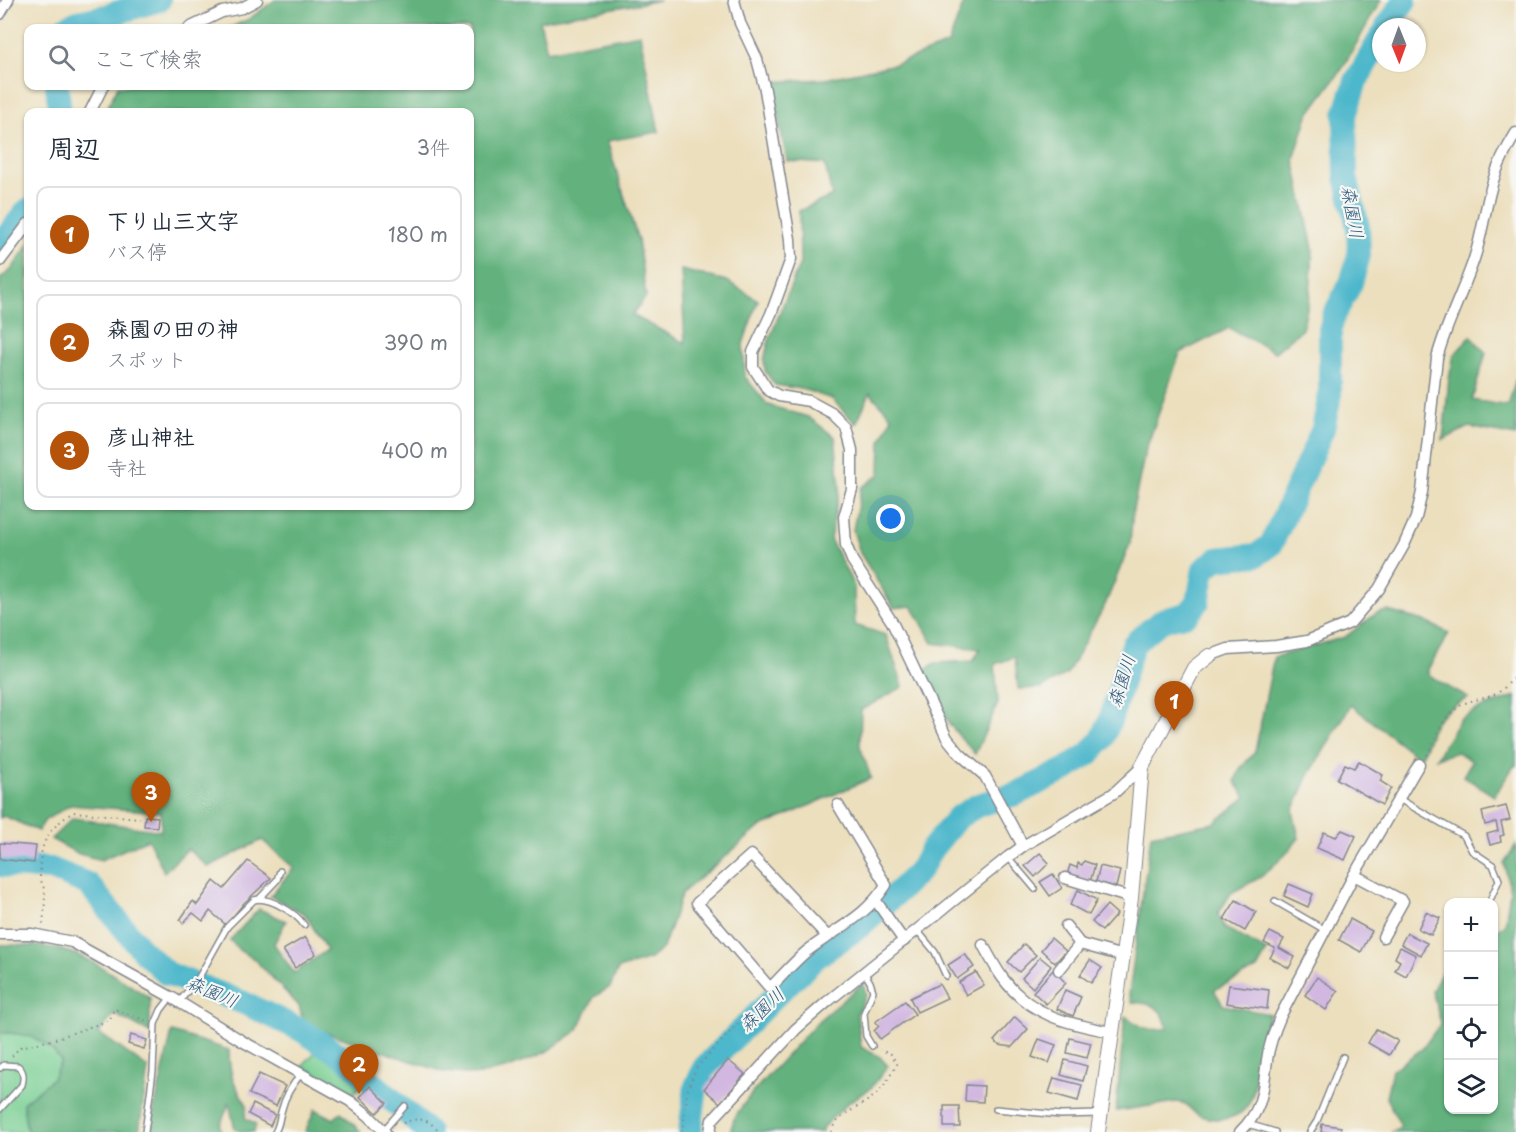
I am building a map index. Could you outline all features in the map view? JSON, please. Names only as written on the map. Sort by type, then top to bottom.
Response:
[{"type":"street","points":[[0,14],[8,0]]},
{"type":"street","points":[[197,24],[222,12],[242,8],[257,0]]},
{"type":"street","points":[[734,0],[740,23],[757,59],[765,90],[790,239],[790,260],[771,314],[753,352],[753,367],[768,390],[779,396],[809,401],[833,414],[846,427],[852,450],[852,489],[844,517],[846,544],[852,560],[892,622],[947,738],[960,754],[985,776],[1023,846]]},
{"type":"street","points":[[92,108],[101,90]]},
{"type":"street","points":[[710,1132],[712,1120],[796,1029],[1008,857],[1114,793],[1142,767],[1194,668],[1209,656],[1228,649],[1276,646],[1307,641],[1350,622],[1384,580],[1416,518],[1422,492],[1437,358],[1442,339],[1464,290],[1475,257],[1494,178],[1503,155],[1516,133]]},
{"type":"street","points":[[0,261],[24,229]]},
{"type":"street","points":[[1244,1128],[1261,1101],[1274,1032],[1354,874],[1419,764]]},
{"type":"street","points":[[1098,1132],[1131,898],[1142,767]]},
{"type":"street","points":[[828,937],[751,855],[697,903],[770,988],[806,952],[859,916],[876,901],[886,885],[838,805]]},
{"type":"street","points":[[1354,874],[1403,901],[1383,937]]},
{"type":"street","points":[[1065,878],[1131,898]]},
{"type":"street","points":[[876,901],[904,941]]},
{"type":"street","points":[[1066,926],[1080,944],[1123,957]]},
{"type":"street","points":[[0,934],[42,935],[72,942],[350,1101],[368,1114],[384,1131]]},
{"type":"street","points":[[1059,970],[1080,944]]},
{"type":"street","points":[[983,945],[1003,978],[1023,1000],[1040,1011],[1073,1025],[1112,1032]]},
{"type":"lane","points":[[1399,798],[1464,836],[1472,851],[1493,864],[1499,880],[1491,898]]},
{"type":"lane","points":[[1008,857],[1035,890]]},
{"type":"lane","points":[[259,899],[277,880],[280,871]]},
{"type":"lane","points":[[145,1132],[153,1071],[155,1024],[161,1010],[191,987],[227,927],[254,900],[271,902],[299,917],[304,925]]},
{"type":"lane","points":[[1275,901],[1325,930]]},
{"type":"lane","points":[[917,930],[934,952],[946,976]]},
{"type":"lane","points":[[864,972],[873,991],[864,1013],[866,1036],[872,1046]]},
{"type":"lane","points":[[1310,1132],[1343,1057]]},
{"type":"lane","points":[[0,1068],[4,1065],[18,1066],[23,1079],[22,1085],[0,1109]]},
{"type":"lane","points":[[275,1132],[281,1121],[280,1113],[285,1100],[292,1085],[301,1074]]},
{"type":"lane","points":[[384,1131],[405,1106]]},
{"type":"lane","points":[[996,1109],[1061,1114],[1101,1114]]},
{"type":"lane","points":[[1244,1128],[1275,1132]]},
{"type":"path","points":[[1419,764],[1428,753],[1440,726],[1453,711],[1471,699],[1492,696],[1516,675]]},
{"type":"path","points":[[42,935],[45,892],[40,877],[42,846],[46,836],[57,823],[73,812],[140,818]]},
{"type":"path","points":[[682,1132],[688,1089],[696,1068],[770,988]]},
{"type":"path","points":[[20,1047],[52,1040],[110,1020],[114,1009],[155,1024]]},
{"type":"path","points":[[831,1132],[832,1127],[848,1113],[875,1095],[897,1064],[891,1054],[872,1046]]},
{"type":"path","points":[[407,1121],[417,1118],[429,1122],[441,1132]]},
{"type":"green space","points":[[275,0],[660,0],[540,21],[547,51],[640,34],[659,132],[607,141],[638,240],[646,296],[632,315],[685,343],[681,270],[727,281],[758,300],[743,344],[745,377],[768,405],[808,417],[835,437],[840,487],[830,539],[854,586],[855,625],[886,635],[903,687],[861,710],[860,746],[871,778],[759,828],[682,893],[663,948],[650,959],[618,969],[610,987],[594,997],[577,1031],[546,1052],[509,1068],[478,1075],[444,1072],[304,1025],[299,1006],[253,958],[240,951],[230,940],[259,909],[286,921],[274,944],[294,973],[327,950],[305,914],[270,896],[294,868],[262,840],[208,867],[188,849],[164,872],[148,839],[101,860],[79,854],[51,839],[73,818],[161,831],[161,812],[70,805],[45,820],[38,831],[4,816],[0,818],[0,279],[12,269],[24,251],[24,510],[474,510],[474,108],[107,108],[116,90],[474,90],[474,24],[238,24],[249,19]]},
{"type":"green space","points":[[965,0],[1381,0],[1342,69],[1308,115],[1294,159],[1313,249],[1310,296],[1302,329],[1275,352],[1229,328],[1180,353],[1145,452],[1133,509],[1130,544],[1105,605],[1067,674],[1042,688],[1018,689],[1015,657],[995,664],[998,703],[975,754],[950,725],[924,671],[935,663],[973,661],[980,649],[933,643],[912,606],[894,608],[860,553],[853,530],[861,488],[880,474],[881,441],[892,417],[870,393],[856,424],[832,399],[802,389],[775,385],[765,371],[764,360],[769,340],[800,263],[799,211],[832,196],[825,164],[787,161],[771,82],[825,79],[896,64],[948,44]]},
{"type":"green space","points":[[1471,336],[1486,353],[1472,400],[1508,406],[1516,379],[1516,436],[1469,427],[1443,440],[1449,378],[1454,355]]},
{"type":"green space","points":[[1388,611],[1424,621],[1449,633],[1428,669],[1428,674],[1468,698],[1437,720],[1419,758],[1351,705],[1309,775],[1293,811],[1299,838],[1285,855],[1261,877],[1231,893],[1218,914],[1225,928],[1267,951],[1257,969],[1214,990],[1223,1005],[1270,1014],[1260,1041],[1255,1082],[1249,1103],[1242,1112],[1232,1117],[1218,1119],[1200,1116],[1186,1104],[1176,1102],[1116,1111],[1125,1016],[1145,1028],[1155,1030],[1167,1028],[1160,1011],[1151,1005],[1132,1002],[1129,994],[1151,835],[1214,823],[1246,797],[1235,782],[1240,769],[1255,752],[1274,657],[1345,637],[1377,613]]},
{"type":"green space","points":[[1516,696],[1516,766],[1494,796],[1463,776],[1472,761],[1457,752],[1436,758],[1460,719],[1479,709]]},
{"type":"green space","points":[[1516,845],[1516,1132],[1392,1132],[1401,1126],[1386,1098],[1392,1070],[1422,1049],[1441,1023],[1432,991],[1444,968],[1444,1114],[1498,1114],[1498,928],[1505,925],[1510,891],[1504,863]]},
{"type":"green space","points":[[0,945],[41,946],[75,954],[150,998],[150,1033],[114,1014],[99,1033],[148,1068],[139,1132],[27,1132],[23,1103],[53,1078],[61,1061],[49,1047],[35,1038],[0,1033]]},
{"type":"green space","points":[[863,983],[866,995],[857,1014],[861,1047],[880,1057],[888,1066],[871,1088],[849,1102],[822,1128],[822,1132],[730,1132],[735,1116],[752,1093],[819,1020]]},
{"type":"green space","points":[[172,1032],[229,1050],[233,1079],[247,1105],[245,1118],[256,1124],[254,1132],[242,1132],[235,1129],[229,1103],[220,1126],[222,1132],[149,1132]]},
{"type":"green space","points":[[0,1033],[35,1038],[49,1047],[61,1061],[54,1078],[23,1103],[27,1132],[0,1132]]},
{"type":"green space","points":[[318,1049],[365,1081],[353,1094],[302,1066]]},
{"type":"green space","points":[[315,1109],[334,1119],[341,1112],[361,1132],[305,1132]]},
{"type":"building","points":[[1359,761],[1383,775],[1380,781],[1391,788],[1382,805],[1337,779],[1345,764],[1354,768]]},
{"type":"building","points":[[1506,806],[1510,820],[1501,822],[1504,835],[1500,836],[1501,842],[1490,845],[1487,834],[1498,831],[1496,822],[1485,825],[1482,812]]},
{"type":"building","points":[[145,816],[158,817],[157,827],[144,826]]},
{"type":"building","points":[[1342,830],[1356,836],[1345,860],[1317,848],[1324,832],[1336,837]]},
{"type":"building","points":[[0,843],[36,846],[34,863],[0,859]]},
{"type":"building","points":[[1040,853],[1049,863],[1035,877],[1025,866]]},
{"type":"building","points":[[248,861],[271,878],[244,903],[226,925],[210,911],[203,921],[193,913],[183,923],[180,920],[193,901],[197,905],[214,881],[224,889]]},
{"type":"building","points":[[1084,861],[1095,865],[1090,882],[1067,875],[1070,865],[1077,868],[1078,863],[1082,865]]},
{"type":"building","points":[[1100,866],[1120,871],[1116,887],[1096,882]]},
{"type":"building","points":[[1053,874],[1062,888],[1050,896],[1040,882]]},
{"type":"building","points":[[1289,884],[1313,894],[1308,907],[1284,896]]},
{"type":"building","points":[[1078,890],[1097,900],[1089,915],[1070,905]]},
{"type":"building","points":[[1236,900],[1256,912],[1245,931],[1224,919]]},
{"type":"building","points":[[1107,905],[1117,914],[1102,931],[1092,922]]},
{"type":"building","points":[[1426,912],[1440,918],[1431,935],[1418,929]]},
{"type":"building","points":[[1350,919],[1372,931],[1361,952],[1339,940]]},
{"type":"building","points":[[1270,932],[1284,939],[1279,948],[1295,957],[1289,968],[1270,958],[1275,948],[1264,943]]},
{"type":"building","points":[[1407,933],[1427,943],[1421,955],[1401,944]]},
{"type":"building","points":[[305,937],[316,954],[295,968],[283,950]]},
{"type":"building","points":[[1051,938],[1066,951],[1055,963],[1041,950]]},
{"type":"building","points":[[1024,944],[1036,955],[1019,972],[1008,962]]},
{"type":"building","points":[[1400,947],[1416,955],[1406,976],[1395,970],[1400,961],[1395,958]]},
{"type":"building","points":[[965,954],[974,967],[957,979],[948,965]]},
{"type":"building","points":[[1040,957],[1051,966],[1033,988],[1022,978]]},
{"type":"building","points":[[1090,960],[1102,968],[1091,983],[1080,975]]},
{"type":"building","points":[[1053,970],[1066,983],[1046,1004],[1033,992]]},
{"type":"building","points":[[976,972],[984,985],[966,995],[959,982]]},
{"type":"building","points":[[1317,977],[1338,991],[1326,1010],[1305,995]]},
{"type":"building","points":[[939,984],[947,998],[917,1012],[910,998]]},
{"type":"building","points":[[1229,985],[1269,990],[1267,1009],[1226,1003]]},
{"type":"building","points":[[1065,990],[1081,997],[1073,1016],[1057,1009]]},
{"type":"building","points":[[905,1001],[915,1014],[880,1039],[874,1031],[879,1026],[875,1022]]},
{"type":"building","points":[[1015,1017],[1028,1029],[1012,1047],[999,1045],[994,1041]]},
{"type":"building","points":[[1376,1029],[1398,1041],[1389,1055],[1368,1043]]},
{"type":"building","points":[[131,1035],[147,1040],[144,1049],[128,1044]]},
{"type":"building","points":[[1070,1038],[1091,1043],[1087,1058],[1067,1053]]},
{"type":"building","points":[[1039,1039],[1056,1045],[1049,1063],[1032,1057]]},
{"type":"building","points":[[728,1060],[745,1074],[720,1103],[704,1089]]},
{"type":"building","points":[[1065,1060],[1087,1066],[1083,1081],[1061,1075]]},
{"type":"building","points":[[259,1074],[285,1086],[276,1106],[249,1094]]},
{"type":"building","points":[[1054,1078],[1082,1085],[1078,1101],[1049,1093]]},
{"type":"building","points":[[966,1085],[984,1086],[983,1102],[965,1101]]},
{"type":"building","points":[[370,1086],[387,1103],[377,1113],[360,1097]]},
{"type":"building","points":[[253,1104],[275,1115],[270,1126],[248,1114]]},
{"type":"building","points":[[944,1106],[959,1106],[960,1127],[944,1127]]},
{"type":"building","points":[[1322,1124],[1341,1127],[1341,1132],[1321,1132]]},
{"type":"waterway","points":[[74,24],[159,0]]},
{"type":"waterway","name":"森園川","points":[[1393,18],[1405,0]]},
{"type":"waterway","name":"森園川","points":[[690,1132],[696,1086],[704,1068],[777,994],[819,955],[859,927],[901,889],[921,869],[931,850],[957,818],[978,805],[1016,794],[1065,770],[1090,753],[1102,739],[1110,721],[1133,645],[1163,620],[1188,614],[1198,602],[1204,569],[1217,559],[1257,555],[1271,545],[1323,429],[1330,395],[1330,330],[1334,315],[1351,283],[1359,255],[1358,227],[1346,177],[1345,115],[1356,81],[1372,53]]},
{"type":"waterway","points":[[57,90],[60,108]]},
{"type":"waterway","points":[[0,244],[24,215]]},
{"type":"waterway","name":"森園川","points":[[0,865],[51,869],[88,884],[141,949],[166,973],[244,1003],[301,1030],[345,1058],[428,1132]]},
{"type":"place","name":"下り山三文字","points":[[1174,731]]},
{"type":"place","name":"彦山神社","points":[[151,822]]},
{"type":"place","name":"森園の田の神","points":[[359,1094]]}]
